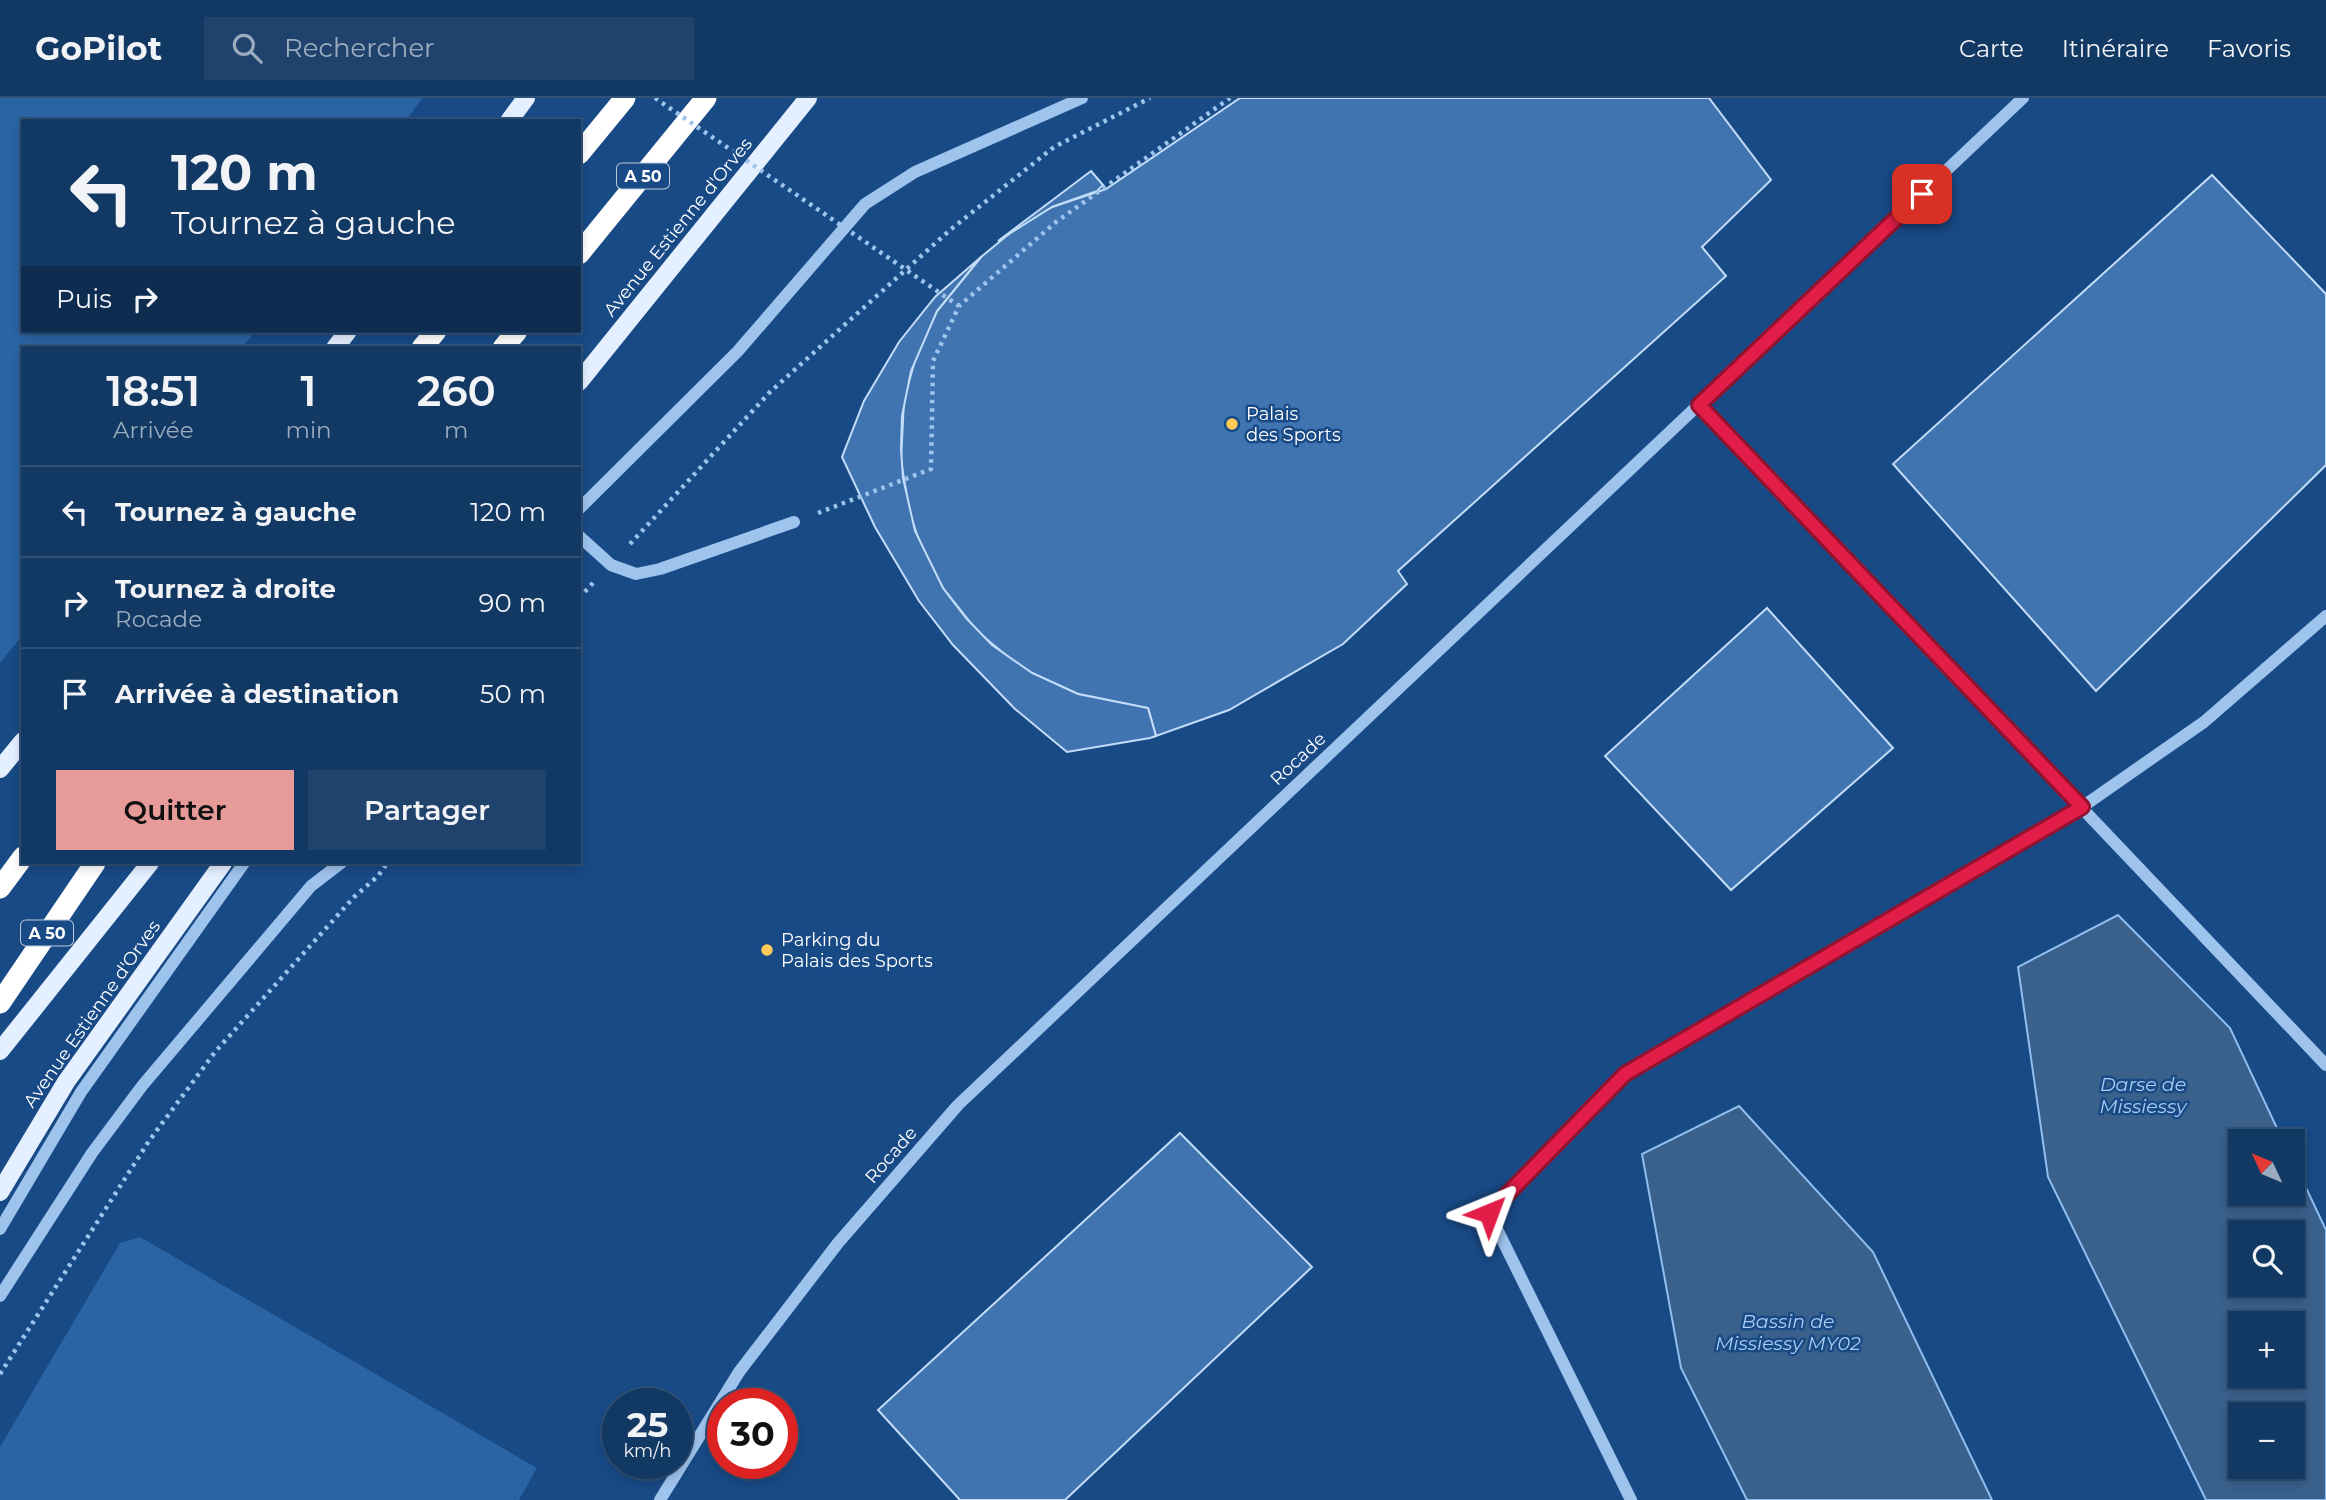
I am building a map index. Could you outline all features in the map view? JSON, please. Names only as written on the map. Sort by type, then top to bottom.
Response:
[{"type":"highway","points":[[581,152],[625,98]]},
{"type":"highway","name":"A 50","points":[[581,252],[706,98]]},
{"type":"highway","points":[[0,888],[21,860]]},
{"type":"highway","name":"A 50","points":[[0,1003],[94,864]]},
{"type":"main road","points":[[510,119],[526,98]]},
{"type":"main road","name":"Avenue Estienne d'Orves","points":[[581,380],[808,98]]},
{"type":"main road","points":[[0,769],[21,743]]},
{"type":"main road","points":[[0,1051],[149,864]]},
{"type":"main road","name":"Avenue Estienne d'Orves","points":[[0,1192],[74,1087],[222,864]]},
{"type":"street","points":[[581,507],[738,351],[865,204],[915,172],[1083,98]]},
{"type":"street","name":"Rocade","points":[[660,1500],[739,1372],[838,1243],[958,1105],[2023,98]]},
{"type":"street","points":[[1699,405],[2326,1066]]},
{"type":"street","points":[[581,538],[611,565],[636,573],[660,569],[794,522]]},
{"type":"street","points":[[1631,1500],[1489,1213],[1625,1074],[2082,807],[2204,722],[2326,616]]},
{"type":"street","points":[[0,1229],[74,1087],[243,864]]},
{"type":"street","points":[[0,1296],[92,1153],[142,1086],[312,886],[340,864]]},
{"type":"path","points":[[655,98],[959,306]]},
{"type":"path","points":[[581,596],[770,392],[950,230],[1054,147],[1150,98]]},
{"type":"path","points":[[794,522],[932,469],[933,361],[959,306],[1056,222],[1230,98]]},
{"type":"path","points":[[0,1374],[149,1141],[215,1052],[354,897],[378,877],[386,864]]},
{"type":"shaded area","points":[[0,98],[422,98],[407,119],[21,119],[21,333],[253,333],[244,346],[21,346],[21,637],[0,663]]},
{"type":"shaded area","points":[[140,1237],[537,1468],[519,1500],[0,1500],[0,1447],[120,1243]]},
{"type":"water","name":"Darse de Missiessy","points":[[2118,915],[2230,1028],[2277,1129],[2228,1129],[2228,1206],[2305,1206],[2305,1185],[2326,1230],[2326,1500],[2206,1500],[2048,1177],[2018,967]]},
{"type":"water","name":"Bassin de Missiessy MY02","points":[[1739,1106],[1873,1252],[1992,1500],[1747,1500],[1681,1368],[1642,1154]]},
{"type":"building","name":"Palais des Sports","points":[[1240,98],[1709,98],[1771,180],[1702,247],[1726,276],[1398,571],[1407,584],[1343,644],[1229,710],[1156,736],[1148,708],[1078,694],[1013,661],[978,632],[943,588],[922,549],[910,514],[901,461],[904,400],[917,353],[937,311],[981,257],[1026,220],[1052,207],[1106,189]]},
{"type":"building","points":[[1091,171],[1103,185],[1097,191],[1052,207],[998,241]]},
{"type":"building","points":[[2212,175],[2326,294],[2326,465],[2096,691],[1893,464]]},
{"type":"building","points":[[981,257],[937,311],[911,371],[902,416],[901,449],[903,478],[915,531],[943,588],[966,618],[992,645],[1032,673],[1078,694],[1148,708],[1156,736],[1067,752],[1015,709],[953,645],[919,601],[875,527],[842,457],[864,401],[899,342],[935,297]]},
{"type":"building","points":[[1767,608],[1893,748],[1731,890],[1605,756]]},
{"type":"building","points":[[1180,1133],[1312,1267],[1065,1500],[960,1500],[878,1410]]},
{"type":"place","name":"Palais des Sports","points":[[1232,424]]},
{"type":"place","name":"Parking du Palais des Sports","points":[[767,950]]},
{"type":"route","points":[[1489,1213],[1625,1074],[2082,807],[1699,405],[1922,194]]}]
